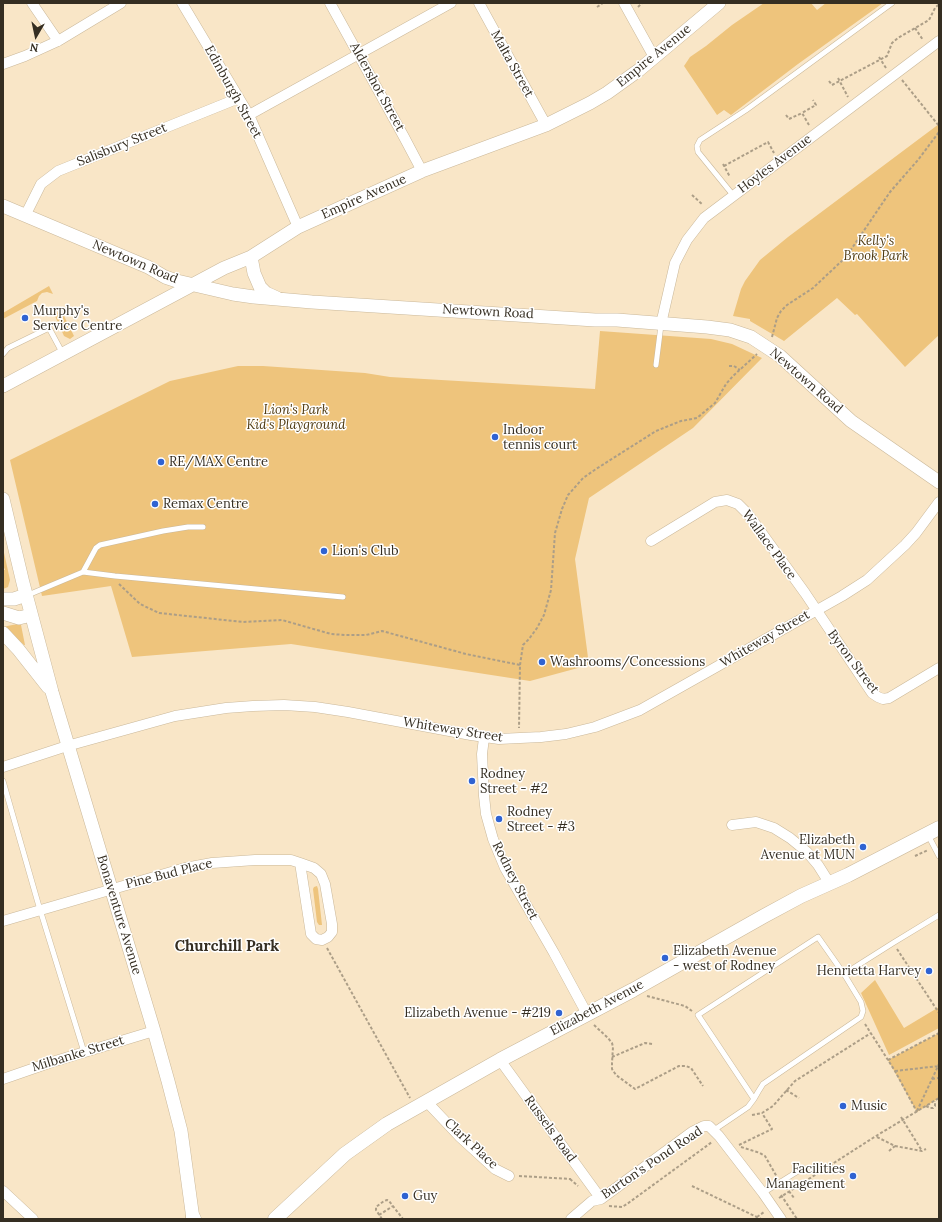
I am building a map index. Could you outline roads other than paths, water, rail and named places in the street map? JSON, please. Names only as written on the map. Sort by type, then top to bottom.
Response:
[{"type":"main road","name":"Elizabeth Avenue","points":[[275,1219],[345,1154],[387,1124],[426,1101],[500,1060],[589,1018],[633,990],[801,896],[830,884],[933,831]]},
{"type":"street","points":[[32,3],[58,41]]},
{"type":"street","points":[[3,64],[58,41],[121,3]]},
{"type":"street","name":"Edinburgh Street","points":[[182,3],[249,115],[298,227]]},
{"type":"street","name":"Aldershot Street","points":[[330,3],[422,171]]},
{"type":"street","points":[[249,115],[451,3]]},
{"type":"street","name":"Malta Street","points":[[479,3],[546,125]]},
{"type":"street","points":[[624,3],[654,57]]},
{"type":"street","name":"Empire Avenue","points":[[3,386],[192,285],[233,264],[251,257],[298,227],[422,171],[546,125],[590,103],[607,93],[639,70],[719,3]]},
{"type":"street","name":"Hoyles Avenue","points":[[661,324],[674,268],[687,240],[704,218],[892,72],[939,41]]},
{"type":"street","name":"Salisbury Street","points":[[26,216],[41,184],[58,171],[239,98]]},
{"type":"street","name":"Newtown Road","points":[[3,206],[148,267],[165,277],[192,285],[247,296],[282,300],[707,327],[730,330],[759,341],[798,371],[851,421],[939,482]]},
{"type":"street","points":[[251,257],[256,280],[260,286],[266,293],[282,300]]},
{"type":"street","name":"Bonaventure Avenue","points":[[3,499],[26,596],[52,692],[110,889],[154,1031],[181,1131],[193,1218]]},
{"type":"street","name":"Wallace Place","points":[[651,541],[715,502],[727,500],[738,504],[748,514],[815,610]]},
{"type":"street","name":"Whiteway Street","points":[[3,767],[68,746],[175,716],[226,708],[253,706],[284,705],[315,707],[484,738],[518,739],[554,736],[595,727],[623,718],[640,710],[855,588],[886,564],[916,533],[939,502]]},
{"type":"street","points":[[3,599],[14,599],[26,596]]},
{"type":"street","name":"Byron Street","points":[[815,610],[869,687],[878,697],[883,699],[889,698],[939,668]]},
{"type":"street","points":[[3,613],[19,618],[31,615]]},
{"type":"street","points":[[3,633],[18,649],[52,692]]},
{"type":"street","name":"Rodney Street","points":[[484,738],[482,754],[484,796],[486,814],[493,839],[509,875],[589,1018]]},
{"type":"street","points":[[732,825],[756,822],[774,828],[790,838],[807,852],[818,865],[830,884]]},
{"type":"street","name":"Pine Bud Place","points":[[3,921],[185,868],[212,863],[272,859],[292,860],[314,868],[321,874],[332,924],[332,932],[328,937],[322,940],[316,939],[312,934],[300,863]]},
{"type":"street","name":"Milbanke Street","points":[[3,1079],[26,1070],[154,1031]]},
{"type":"street","name":"Russels Road","points":[[500,1060],[592,1187],[596,1200]]},
{"type":"street","name":"Clark Place","points":[[426,1101],[460,1137],[495,1169],[509,1176]]},
{"type":"street","name":"Burton's Pond Road","points":[[571,1219],[699,1128],[709,1126],[717,1133]]},
{"type":"street","points":[[717,1133],[781,1219]]},
{"type":"street","points":[[3,1191],[33,1219]]},
{"type":"lane","points":[[733,195],[700,156],[697,149],[697,143],[752,106],[892,3]]},
{"type":"lane","points":[[656,365],[661,324]]},
{"type":"lane","points":[[3,354],[8,348],[48,328],[63,354]]},
{"type":"lane","points":[[83,572],[96,548],[100,545],[163,530],[204,527]]},
{"type":"lane","points":[[26,596],[83,572],[343,597]]},
{"type":"lane","points":[[3,780],[40,910],[84,1052]]},
{"type":"lane","points":[[933,831],[939,856]]},
{"type":"lane","points":[[844,974],[939,915]]},
{"type":"lane","points":[[717,1133],[748,1107],[754,1099],[763,1084],[861,1017],[863,1011],[860,1002],[844,974],[818,937],[698,1015],[754,1099]]},
{"type":"lane","points":[[763,1193],[803,1168]]},
{"type":"place","name":"Murphy's Service Centre","points":[[25,318]]},
{"type":"place","name":"Indoor tennis court","points":[[495,437]]},
{"type":"place","name":"RE/MAX Centre","points":[[161,462]]},
{"type":"place","name":"Remax Centre","points":[[155,504]]},
{"type":"place","name":"Lion's Club","points":[[324,551]]},
{"type":"place","name":"Washrooms/Concessions","points":[[542,662]]},
{"type":"place","name":"Rodney Street - #2","points":[[472,781]]},
{"type":"place","name":"Rodney Street - #3","points":[[499,819]]},
{"type":"place","name":"Elizabeth Avenue at MUN","points":[[863,847]]},
{"type":"place","name":"Elizabeth Avenue - west of Rodney","points":[[665,958]]},
{"type":"place","name":"Henrietta Harvey","points":[[929,971]]},
{"type":"place","name":"Elizabeth Avenue - #219","points":[[559,1013]]},
{"type":"place","name":"Music","points":[[843,1106]]},
{"type":"place","name":"Facilities Management","points":[[853,1176]]},
{"type":"place","name":"Guy","points":[[405,1196]]},
{"type":"district","name":"Churchill Park","points":[[227,947]]},
{"type":"park label","name":"Kelly's Brook Park","points":[[876,248]]},
{"type":"park label","name":"Lion's Park Kid's Playground","points":[[296,418]]}]
